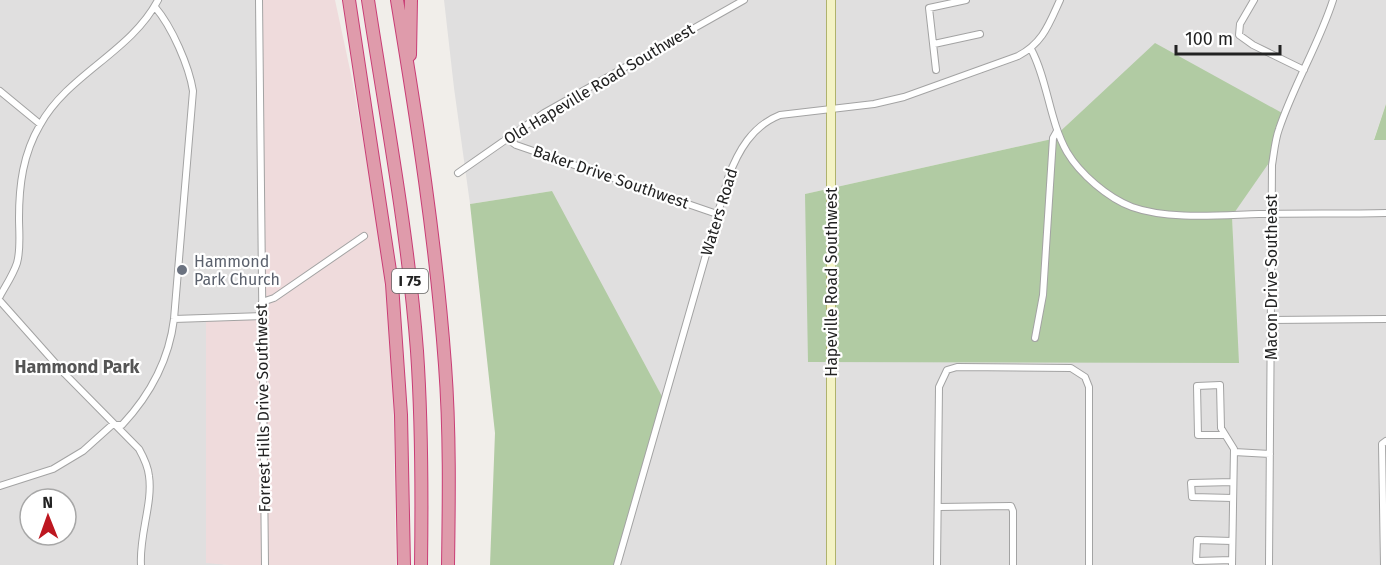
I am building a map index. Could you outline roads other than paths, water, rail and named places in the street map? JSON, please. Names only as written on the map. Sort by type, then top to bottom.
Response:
[{"type":"highway","points":[[341,0],[355,83],[371,141]]},
{"type":"highway","points":[[349,0],[392,284],[401,415],[404,565]]},
{"type":"highway","name":"I 75","points":[[368,0],[396,174],[412,301],[422,456],[421,565]]},
{"type":"highway","name":"I 75","points":[[397,0],[435,257],[445,367],[449,465],[448,565]]},
{"type":"highway","points":[[409,71],[412,40],[411,0]]},
{"type":"street","points":[[0,296],[17,262],[21,177],[28,150],[40,124],[58,100],[125,42],[158,0]]},
{"type":"street","name":"Forrest Hills Drive Southwest","points":[[259,0],[266,565]]},
{"type":"street","name":"Old Hapeville Road Southwest","points":[[458,173],[507,138],[573,96],[744,0]]},
{"type":"street","name":"Hapeville Road Southwest","points":[[831,0],[831,565]]},
{"type":"street","points":[[936,70],[929,8],[966,0]]},
{"type":"street","points":[[1060,0],[1045,32],[1030,50],[1036,59],[1057,131],[1068,153],[1081,171],[1105,191],[1133,207],[1190,216],[1386,213]]},
{"type":"street","points":[[1254,0],[1240,24],[1239,35],[1253,45],[1304,70]]},
{"type":"street","name":"Macon Drive Southeast","points":[[1269,565],[1272,165],[1278,132],[1333,0]]},
{"type":"street","points":[[0,486],[53,469],[83,451],[112,425],[122,425],[133,414],[155,381],[168,350],[174,319],[193,91],[188,69],[163,17],[154,8]]},
{"type":"street","points":[[933,44],[980,34]]},
{"type":"street","name":"Waters Road","points":[[617,565],[717,214],[734,162],[745,143],[758,127],[780,115],[874,104],[904,97],[1030,50]]},
{"type":"street","points":[[0,92],[40,124]]},
{"type":"street","points":[[1035,338],[1042,295],[1053,138],[1057,131]]},
{"type":"street","name":"Baker Drive Southwest","points":[[507,138],[516,145],[717,214]]},
{"type":"street","points":[[262,302],[274,298],[364,236]]},
{"type":"street","points":[[0,301],[65,374],[140,449],[146,462],[150,493],[140,553],[141,565]]},
{"type":"street","points":[[174,319],[262,316]]},
{"type":"street","points":[[1270,320],[1386,319]]},
{"type":"street","points":[[937,565],[939,387],[947,370],[957,367],[1071,368],[1085,377],[1089,387],[1089,565]]},
{"type":"street","points":[[1225,435],[1198,435],[1197,386],[1220,385],[1221,429],[1230,442],[1234,452],[1232,563],[1196,561],[1197,540],[1232,540]]},
{"type":"street","points":[[1384,565],[1382,444],[1386,441]]},
{"type":"street","points":[[1234,452],[1270,454]]},
{"type":"street","points":[[1233,482],[1191,483],[1192,497],[1233,498]]},
{"type":"street","points":[[939,507],[1011,506],[1013,511],[1013,565]]},
{"type":"place","name":"Hammond Park Church","points":[[182,270]]},
{"type":"district","name":"Hammond Park","points":[[77,367]]}]
